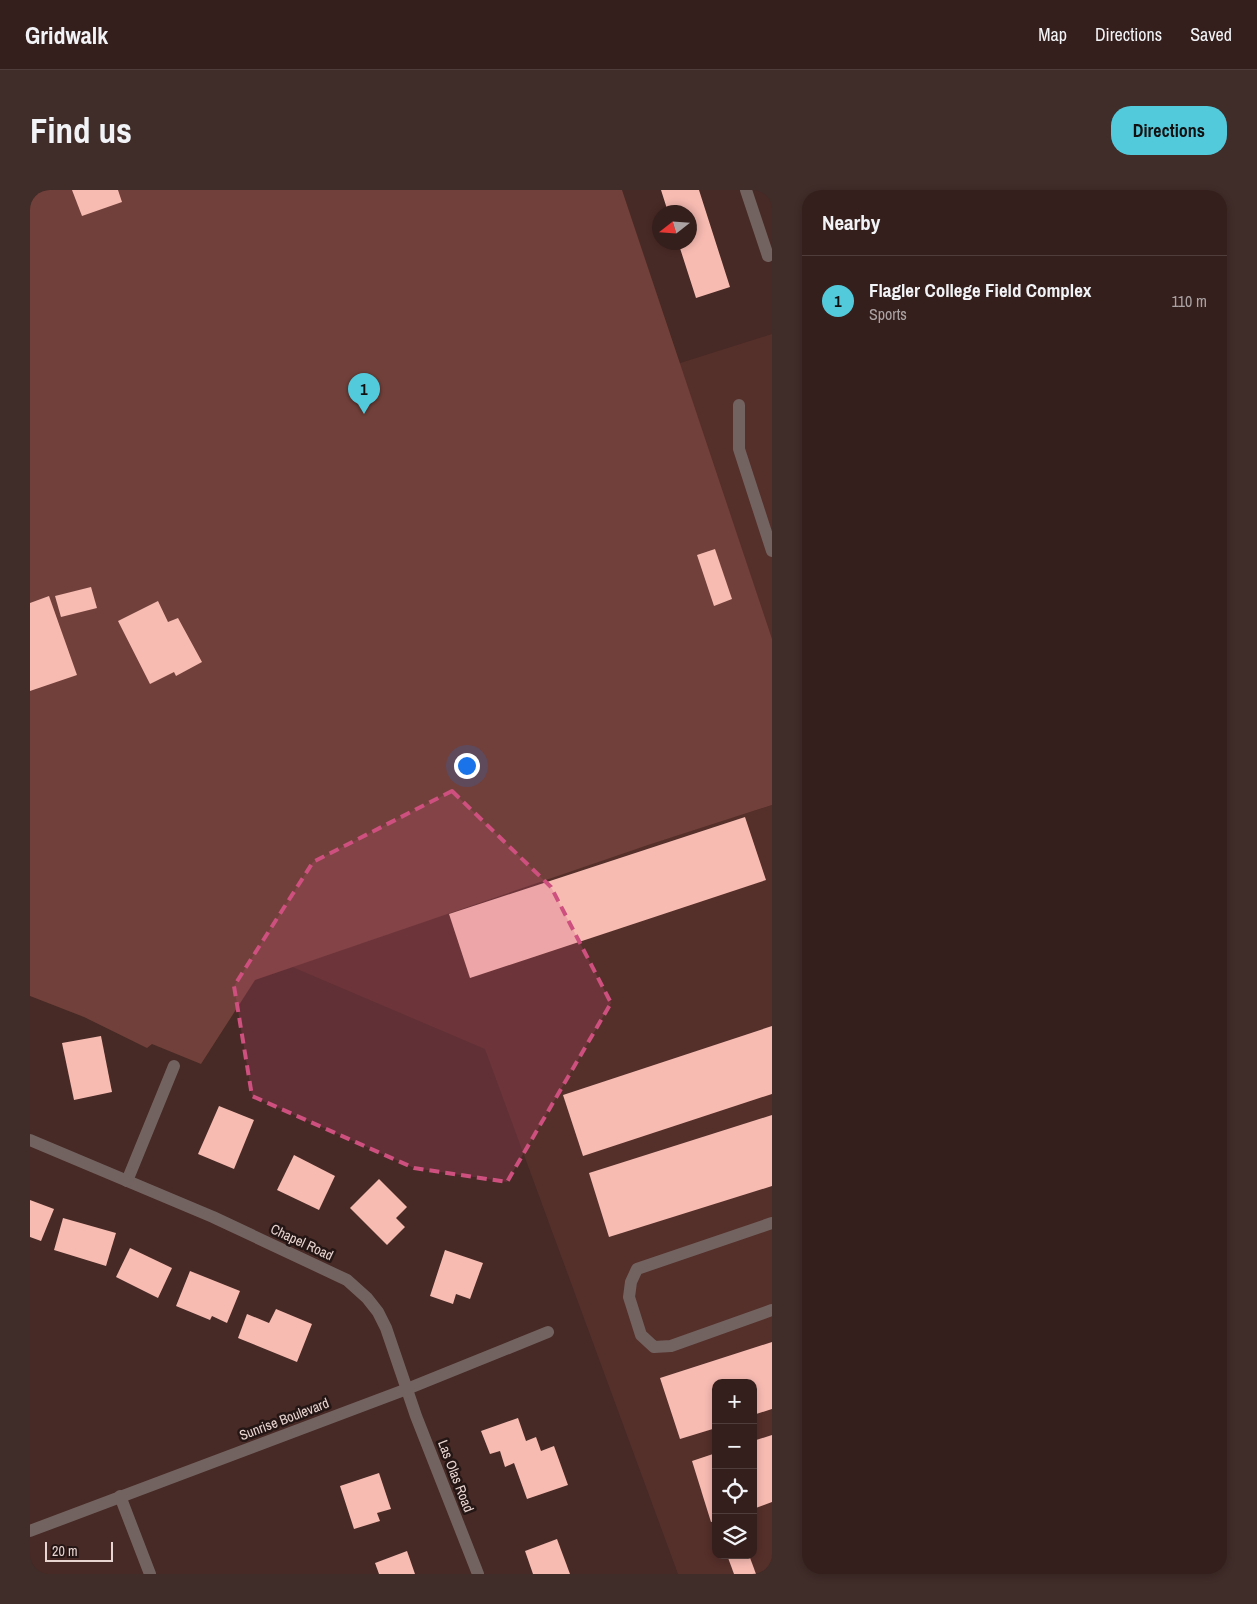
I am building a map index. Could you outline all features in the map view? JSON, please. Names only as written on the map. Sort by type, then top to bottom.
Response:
[{"type":"street","points":[[746,190],[768,256]]},
{"type":"street","points":[[739,405],[739,449],[772,551]]},
{"type":"street","points":[[128,1181],[174,1066]]},
{"type":"street","name":"Chapel Road","points":[[30,1140],[212,1217],[347,1280],[367,1298],[378,1312],[386,1328],[407,1389]]},
{"type":"street","points":[[772,1224],[637,1269],[631,1282],[629,1297],[641,1336],[654,1348],[671,1346],[772,1310]]},
{"type":"street","name":"Sunrise Boulevard","points":[[30,1531],[407,1389],[548,1332]]},
{"type":"street","name":"Las Olas Road","points":[[407,1389],[478,1574]]},
{"type":"street","points":[[120,1496],[150,1574]]},
{"type":"highlighted area","points":[[452,791],[551,887],[611,1003],[507,1182],[414,1168],[252,1096],[234,986],[313,862]]},
{"type":"shaded area","points":[[30,190],[622,190],[772,639],[772,805],[648,845],[255,980],[201,1064],[152,1044],[147,1048],[84,1017],[30,996]]},
{"type":"shaded area","points":[[772,334],[772,671],[677,364]]},
{"type":"shaded area","points":[[772,805],[772,1574],[678,1574],[485,1049],[283,963],[305,954]]},
{"type":"building","points":[[72,190],[118,190],[122,202],[82,216]]},
{"type":"building","points":[[661,190],[699,190],[730,287],[696,298],[681,250],[697,250],[697,205],[666,205]]},
{"type":"building","points":[[715,549],[732,599],[714,606],[697,555]]},
{"type":"building","points":[[91,587],[97,608],[61,617],[55,596]]},
{"type":"building","points":[[49,596],[77,675],[30,691],[30,603]]},
{"type":"building","points":[[158,601],[168,622],[178,618],[202,662],[176,676],[174,672],[150,684],[118,621]]},
{"type":"building","points":[[745,817],[766,880],[470,978],[449,914]]},
{"type":"building","points":[[772,1026],[772,1094],[583,1156],[563,1095]]},
{"type":"building","points":[[101,1036],[112,1092],[74,1100],[62,1043]]},
{"type":"building","points":[[219,1106],[254,1120],[234,1169],[198,1154]]},
{"type":"building","points":[[772,1115],[772,1186],[609,1237],[589,1173]]},
{"type":"building","points":[[294,1155],[335,1176],[319,1210],[277,1190]]},
{"type":"building","points":[[379,1179],[407,1207],[396,1218],[405,1227],[387,1245],[350,1208]]},
{"type":"building","points":[[30,1200],[54,1209],[41,1241],[30,1237]]},
{"type":"building","points":[[63,1218],[116,1233],[106,1266],[54,1250]]},
{"type":"building","points":[[130,1248],[172,1268],[158,1298],[116,1277]]},
{"type":"building","points":[[445,1250],[483,1263],[470,1299],[456,1294],[453,1304],[430,1296]]},
{"type":"building","points":[[190,1271],[240,1291],[227,1323],[212,1316],[210,1320],[176,1306]]},
{"type":"building","points":[[276,1309],[312,1324],[297,1362],[238,1338],[247,1314],[269,1323]]},
{"type":"building","points":[[772,1342],[772,1409],[757,1414],[757,1379],[712,1379],[712,1429],[680,1439],[660,1378]]},
{"type":"building","points":[[518,1418],[526,1441],[536,1437],[541,1451],[554,1446],[568,1485],[527,1499],[514,1463],[505,1467],[500,1451],[490,1454],[481,1431]]},
{"type":"building","points":[[772,1435],[772,1502],[757,1508],[757,1469],[757,1440]]},
{"type":"building","points":[[712,1454],[712,1522],[711,1522],[692,1461]]},
{"type":"building","points":[[379,1473],[391,1509],[377,1513],[380,1521],[354,1529],[340,1486]]},
{"type":"building","points":[[557,1539],[570,1574],[533,1574],[525,1551]]},
{"type":"building","points":[[407,1551],[415,1574],[379,1574],[375,1563]]},
{"type":"building","points":[[728,1559],[750,1559],[756,1574],[734,1574]]},
{"type":"place","name":"Flagler College Field Complex","points":[[364,414]]}]
